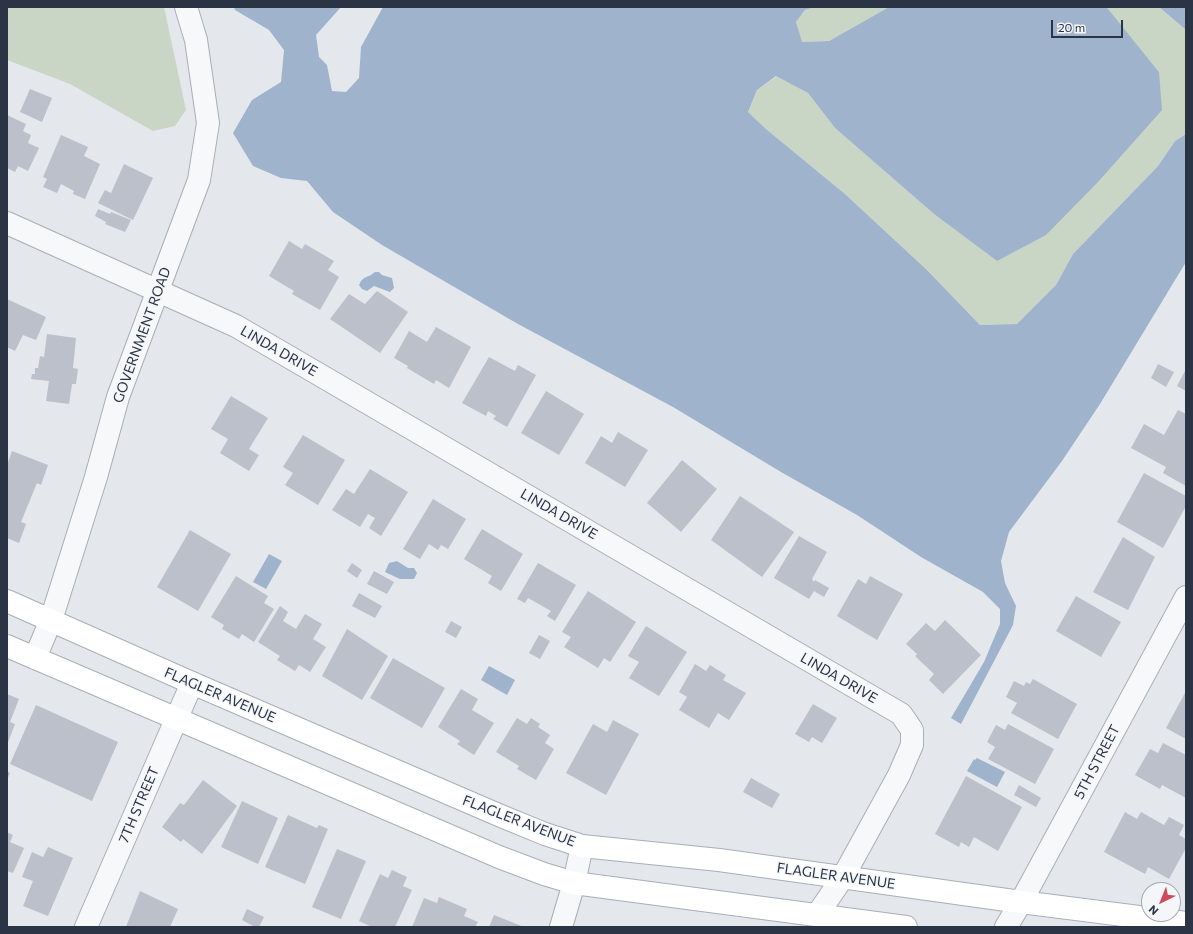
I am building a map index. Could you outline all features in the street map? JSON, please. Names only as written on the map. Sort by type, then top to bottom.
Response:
[{"type":"main road","name":"FLAGLER AVENUE","points":[[7,601],[192,683],[501,816],[545,834],[582,846],[719,860],[1021,902],[1186,923]]},
{"type":"main road","points":[[7,646],[499,857],[544,874],[574,883],[906,927]]},
{"type":"street","name":"GOVERNMENT ROAD","points":[[35,658],[51,620],[96,477],[118,396],[199,180],[208,122],[196,40],[186,7]]},
{"type":"street","name":"LINDA DRIVE","points":[[7,223],[236,326],[902,714],[912,730],[912,745],[899,776],[843,877],[817,915]]},
{"type":"street","name":"5TH STREET","points":[[1006,927],[1186,597]]},
{"type":"street","name":"7TH STREET","points":[[86,927],[192,683]]},
{"type":"street","points":[[562,927],[582,846]]},
{"type":"green space","points":[[7,7],[164,7],[186,110],[175,126],[153,131],[70,84],[7,60]]},
{"type":"green space","points":[[814,7],[889,7],[829,41],[801,42],[796,22],[805,10]]},
{"type":"green space","points":[[1105,7],[1159,7],[1186,30],[1186,134],[1175,141],[1158,166],[1073,254],[1056,285],[1017,324],[980,325],[927,270],[845,194],[766,129],[748,112],[757,90],[777,76],[808,93],[835,128],[934,214],[997,261],[1159,72]]},
{"type":"water","points":[[234,7],[341,7],[316,35],[319,57],[327,65],[332,91],[346,92],[359,78],[361,47],[383,7],[814,7],[805,10],[796,22],[802,42],[829,41],[889,7],[1105,7],[1108,9],[1159,72],[1162,110],[1098,182],[1046,235],[997,261],[934,214],[835,128],[808,93],[776,76],[757,90],[748,112],[766,129],[845,194],[927,270],[980,325],[1017,324],[1056,285],[1073,254],[1158,166],[1175,141],[1186,134],[1186,262],[1100,404],[1062,461],[1009,532],[1001,561],[1005,583],[1016,606],[1013,625],[961,724],[951,718],[984,662],[1000,624],[1000,609],[983,592],[921,557],[857,515],[781,472],[673,407],[518,324],[382,245],[333,212],[307,181],[281,178],[253,166],[233,133],[252,100],[281,82],[284,50],[269,30],[235,10]]},
{"type":"water","points":[[1159,7],[1186,7],[1186,30]]},
{"type":"water","points":[[375,272],[379,272],[382,275],[392,278],[394,288],[390,292],[374,286],[367,291],[362,289],[359,285],[364,278]]},
{"type":"water","points":[[269,554],[282,561],[266,589],[253,582]]},
{"type":"water","points":[[397,561],[408,568],[414,568],[417,573],[414,579],[400,579],[385,572],[389,563]]},
{"type":"water","points":[[489,666],[515,680],[507,695],[481,680]]},
{"type":"water","points":[[977,758],[1005,772],[997,787],[967,771],[974,759],[975,760]]},
{"type":"building","points":[[30,89],[52,98],[42,122],[20,112]]},
{"type":"building","points":[[7,115],[26,124],[23,131],[31,135],[28,143],[39,148],[28,171],[18,166],[15,172],[7,168]]},
{"type":"building","points":[[61,135],[88,147],[84,156],[100,164],[85,199],[73,194],[74,191],[61,184],[57,193],[43,187],[47,179],[43,177]]},
{"type":"building","points":[[124,164],[153,178],[133,220],[98,203],[105,190],[111,193]]},
{"type":"building","points":[[98,209],[110,214],[111,212],[131,220],[125,232],[105,224],[106,222],[95,216]]},
{"type":"building","points":[[289,241],[302,249],[305,244],[334,261],[328,270],[339,277],[320,310],[292,294],[294,291],[269,276]]},
{"type":"building","points":[[377,291],[408,312],[380,353],[330,319],[349,294],[365,304]]},
{"type":"building","points":[[7,299],[46,317],[36,340],[23,335],[15,351],[7,347]]},
{"type":"building","points":[[436,327],[471,347],[449,388],[436,380],[434,384],[407,368],[408,366],[394,358],[409,331],[427,342]]},
{"type":"building","points":[[47,334],[76,338],[73,368],[78,369],[76,384],[72,384],[69,404],[46,401],[49,381],[31,379],[32,374],[35,374],[35,368],[38,368],[40,356],[44,357]]},
{"type":"building","points":[[489,357],[515,371],[518,365],[536,375],[507,427],[493,419],[496,416],[488,411],[486,416],[462,403]]},
{"type":"building","points":[[1158,364],[1174,372],[1166,387],[1151,378]]},
{"type":"building","points":[[1186,369],[1186,391],[1177,386]]},
{"type":"building","points":[[546,391],[584,414],[559,455],[521,433]]},
{"type":"building","points":[[231,396],[268,418],[249,449],[259,455],[249,471],[220,453],[228,439],[211,429]]},
{"type":"building","points":[[1178,410],[1186,414],[1186,486],[1163,473],[1166,467],[1131,448],[1144,424],[1164,435]]},
{"type":"building","points":[[618,432],[648,450],[625,487],[585,463],[601,436],[612,443]]},
{"type":"building","points":[[303,435],[345,460],[318,505],[285,485],[293,473],[283,467]]},
{"type":"building","points":[[12,451],[48,465],[41,485],[37,483],[21,522],[26,524],[19,543],[7,538],[7,465]]},
{"type":"building","points":[[682,460],[717,489],[681,532],[647,503]]},
{"type":"building","points":[[370,469],[408,492],[381,536],[369,528],[375,518],[368,514],[360,527],[332,510],[346,489],[354,494]]},
{"type":"building","points":[[1144,473],[1186,496],[1186,506],[1163,548],[1117,522]]},
{"type":"building","points":[[740,496],[794,532],[762,577],[711,540]]},
{"type":"building","points":[[433,499],[466,519],[448,549],[441,545],[438,550],[429,544],[420,559],[403,549]]},
{"type":"building","points":[[482,529],[523,554],[501,591],[488,583],[492,576],[464,559]]},
{"type":"building","points":[[190,530],[231,554],[198,611],[157,587]]},
{"type":"building","points":[[799,536],[827,552],[812,579],[814,582],[815,580],[829,588],[824,597],[814,591],[809,599],[774,578]]},
{"type":"building","points":[[1123,537],[1155,557],[1128,610],[1093,592]]},
{"type":"building","points":[[352,563],[362,570],[357,578],[347,571]]},
{"type":"building","points":[[538,563],[576,585],[555,621],[547,616],[551,611],[528,598],[525,603],[517,599]]},
{"type":"building","points":[[374,571],[394,582],[387,594],[367,584]]},
{"type":"building","points":[[236,576],[268,596],[264,603],[274,609],[254,642],[242,634],[239,639],[222,629],[224,625],[211,617]]},
{"type":"building","points":[[870,576],[903,594],[877,640],[837,616],[858,579],[866,584]]},
{"type":"building","points":[[588,591],[636,622],[610,662],[604,658],[598,668],[564,647],[571,637],[562,632]]},
{"type":"building","points":[[359,593],[382,606],[375,618],[352,606]]},
{"type":"building","points":[[1076,596],[1121,622],[1101,657],[1056,631]]},
{"type":"building","points":[[280,606],[288,612],[283,621],[296,629],[305,614],[322,624],[313,639],[326,647],[310,672],[299,665],[295,671],[277,660],[280,656],[258,642]]},
{"type":"building","points":[[945,620],[981,655],[943,694],[929,680],[934,674],[915,656],[917,654],[906,644],[926,623],[935,631]]},
{"type":"building","points":[[451,621],[462,627],[456,638],[445,632]]},
{"type":"building","points":[[646,626],[687,652],[659,696],[629,678],[639,662],[628,656]]},
{"type":"building","points":[[347,629],[388,656],[362,700],[322,676]]},
{"type":"building","points":[[539,635],[550,641],[540,659],[529,653]]},
{"type":"building","points":[[393,658],[445,688],[422,728],[370,698]]},
{"type":"building","points":[[695,664],[706,671],[710,665],[726,675],[723,680],[746,693],[729,720],[718,713],[709,728],[679,710],[687,697],[679,692]]},
{"type":"building","points":[[1033,679],[1077,704],[1058,739],[1011,713],[1017,703],[1006,697],[1014,681],[1024,686],[1026,682],[1030,684]]},
{"type":"building","points":[[461,689],[478,699],[472,710],[494,723],[474,755],[457,744],[460,741],[438,727]]},
{"type":"building","points":[[1186,691],[1186,739],[1166,728]]},
{"type":"building","points":[[7,694],[19,699],[10,722],[15,724],[7,745]]},
{"type":"building","points":[[813,704],[837,718],[822,743],[812,737],[809,742],[795,734]]},
{"type":"building","points":[[36,705],[118,742],[92,801],[10,764]]},
{"type":"building","points":[[517,718],[527,724],[531,718],[540,724],[538,727],[550,735],[545,743],[554,749],[536,780],[517,769],[519,766],[496,752]]},
{"type":"building","points":[[613,720],[639,734],[606,795],[566,773],[593,724],[607,732]]},
{"type":"building","points":[[1008,724],[1054,749],[1035,784],[988,759],[995,747],[987,742],[996,725],[1005,730]]},
{"type":"building","points":[[1163,743],[1186,755],[1186,798],[1162,785],[1160,789],[1135,775],[1150,749],[1158,753]]},
{"type":"building","points":[[7,771],[10,773],[7,780]]},
{"type":"building","points":[[966,776],[1022,807],[998,851],[974,837],[969,847],[961,842],[959,847],[935,834]]},
{"type":"building","points":[[751,778],[780,794],[772,808],[743,792]]},
{"type":"building","points":[[203,780],[237,806],[202,854],[183,839],[181,842],[162,827],[180,803],[184,805]]},
{"type":"building","points":[[1019,785],[1041,798],[1036,807],[1014,795]]},
{"type":"building","points":[[242,801],[278,818],[258,864],[221,847]]},
{"type":"building","points":[[1125,812],[1137,819],[1141,812],[1164,825],[1169,817],[1184,825],[1179,835],[1186,839],[1186,848],[1169,879],[1148,867],[1145,874],[1104,852]]},
{"type":"building","points":[[288,815],[317,828],[319,825],[328,829],[305,884],[265,867]]},
{"type":"building","points":[[7,832],[13,835],[10,842],[24,848],[13,873],[7,871]]},
{"type":"building","points":[[48,847],[73,858],[48,916],[23,906],[33,881],[22,877],[32,852],[43,857]]},
{"type":"building","points":[[337,849],[366,861],[341,919],[312,907]]},
{"type":"building","points":[[392,870],[407,877],[403,886],[412,890],[395,927],[372,927],[359,921],[380,874],[388,878]]},
{"type":"building","points":[[140,891],[178,909],[170,927],[126,927]]},
{"type":"building","points":[[439,897],[467,909],[464,916],[478,922],[475,927],[412,927],[424,898],[437,903]]},
{"type":"building","points":[[247,909],[264,917],[259,927],[255,927],[242,920]]},
{"type":"building","points":[[494,915],[524,927],[489,927]]}]
